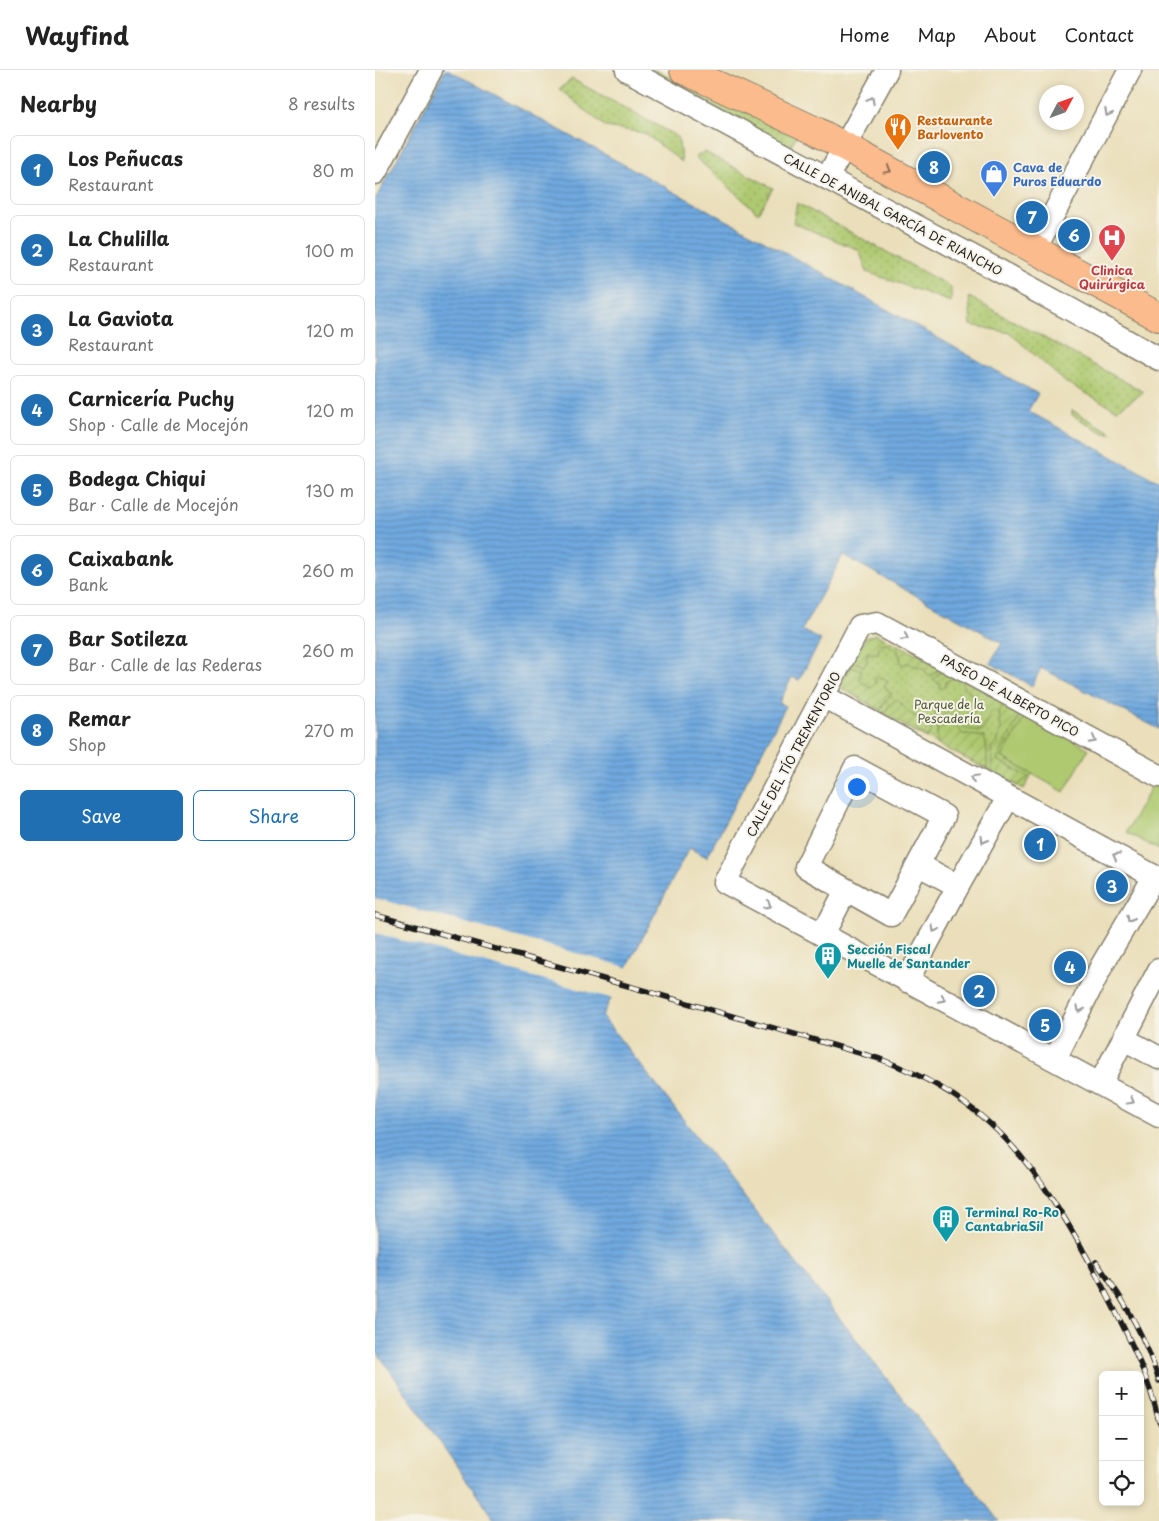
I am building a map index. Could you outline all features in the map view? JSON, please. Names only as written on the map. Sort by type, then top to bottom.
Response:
[{"type":"main road","points":[[684,70],[809,127]]},
{"type":"main road","points":[[719,70],[809,127],[1159,317]]},
{"type":"street","points":[[375,173],[431,70]]},
{"type":"street","name":"CALLE DE ANIBAL GARCÍA DE RIANCHO","points":[[627,70],[1159,359]]},
{"type":"street","points":[[827,178],[887,70]]},
{"type":"street","points":[[1035,249],[1130,70]]},
{"type":"street","name":"PASEO DE ALBERTO PICO","points":[[860,626],[877,623],[1159,776]]},
{"type":"street","name":"CALLE DEL TÍO TREMENTORIO","points":[[821,934],[725,882],[860,626]]},
{"type":"street","points":[[823,696],[1157,878],[1102,966],[1055,1059]]},
{"type":"street","points":[[855,768],[944,816],[919,866],[891,915],[805,867],[855,768]]},
{"type":"street","points":[[907,981],[1008,798]]},
{"type":"street","points":[[919,866],[958,886]]},
{"type":"street","points":[[846,890],[821,934],[1159,1116]]},
{"type":"street","points":[[1100,1084],[1159,970]]},
{"type":"street","points":[[1124,1038],[1159,1058]]},
{"type":"green space","points":[[647,70],[655,70],[797,134],[790,148]]},
{"type":"green space","points":[[572,79],[678,137],[682,162],[644,133],[606,127],[559,89]]},
{"type":"green space","points":[[705,152],[773,188],[758,213],[695,157]]},
{"type":"green space","points":[[797,203],[951,287],[951,302],[867,272],[859,250],[793,223]]},
{"type":"green space","points":[[969,297],[1144,392],[1117,410],[1065,382],[1010,333],[971,325]]},
{"type":"green space","points":[[1072,410],[1112,433],[1104,433],[1072,415]]},
{"type":"green space","name":"Parque de la Pescadería","points":[[875,634],[1027,714],[1002,757],[1032,774],[1024,789],[917,733],[842,688],[849,666]]},
{"type":"green space","points":[[875,634],[943,666],[928,676],[922,668],[909,663],[902,665],[897,648],[892,648],[887,643],[880,644],[878,653],[867,653],[867,661],[864,666],[851,661],[865,638]]},
{"type":"green space","points":[[849,666],[862,670],[859,680],[871,688],[876,683],[874,680],[877,676],[888,680],[885,686],[892,694],[880,710],[842,688],[841,685]]},
{"type":"green space","points":[[944,670],[1006,700],[996,710],[989,713],[989,720],[982,731],[965,729],[952,713],[957,716],[971,715],[976,709],[975,703],[961,680],[953,678],[945,682],[946,685],[942,689],[939,688],[940,684],[933,679]]},
{"type":"green space","points":[[896,699],[912,715],[930,721],[932,730],[927,737],[885,714],[888,707]]},
{"type":"green space","points":[[1005,705],[1023,709],[997,760],[1029,777],[1018,785],[992,772],[991,747],[997,744],[1001,729],[999,712]]},
{"type":"green space","points":[[939,707],[963,734],[984,737],[987,748],[987,769],[941,746],[937,742],[937,719],[935,712]]},
{"type":"green space","points":[[1027,714],[1089,749],[1064,792],[1002,757]]},
{"type":"green space","points":[[1153,784],[1159,787],[1159,850],[1126,832]]},
{"type":"water","points":[[445,70],[449,70],[754,235],[1038,394],[1028,411],[1159,482],[1159,729],[1041,668],[1032,686],[990,663],[1002,643],[843,555],[802,630],[821,640],[799,680],[792,677],[779,703],[786,706],[707,857],[689,848],[602,1016],[999,1521],[495,1521],[375,1349],[375,200]]},
{"type":"pier","points":[[375,898],[630,968],[614,999],[375,933]]},
{"type":"railway","points":[[375,915],[880,1059],[909,1071],[950,1093],[976,1112],[1006,1139],[1054,1202],[1082,1248],[1130,1340],[1150,1388],[1159,1422]]},
{"type":"railway","points":[[1096,1262],[1133,1318],[1159,1381]]},
{"type":"place","name":"Restaurante Barlovento","points":[[898,151]]},
{"type":"place","name":"Remar","points":[[934,167]]},
{"type":"place","name":"Cava de Puros Eduardo","points":[[994,198]]},
{"type":"place","name":"Bar Sotileza","points":[[1032,217]]},
{"type":"place","name":"Caixabank","points":[[1074,235]]},
{"type":"place","name":"Clinica Quirúrgica","points":[[1112,262]]},
{"type":"place","name":"Los Peñucas","points":[[1040,844]]},
{"type":"place","name":"La Gaviota","points":[[1112,886]]},
{"type":"place","name":"Carnicería Puchy","points":[[1070,967]]},
{"type":"place","name":"Sección Fiscal Muelle de Santander","points":[[828,980]]},
{"type":"place","name":"La Chulilla","points":[[979,991]]},
{"type":"place","name":"Bodega Chiqui","points":[[1045,1025]]},
{"type":"place","name":"Terminal Ro-Ro CantabriaSil","points":[[946,1243]]}]
